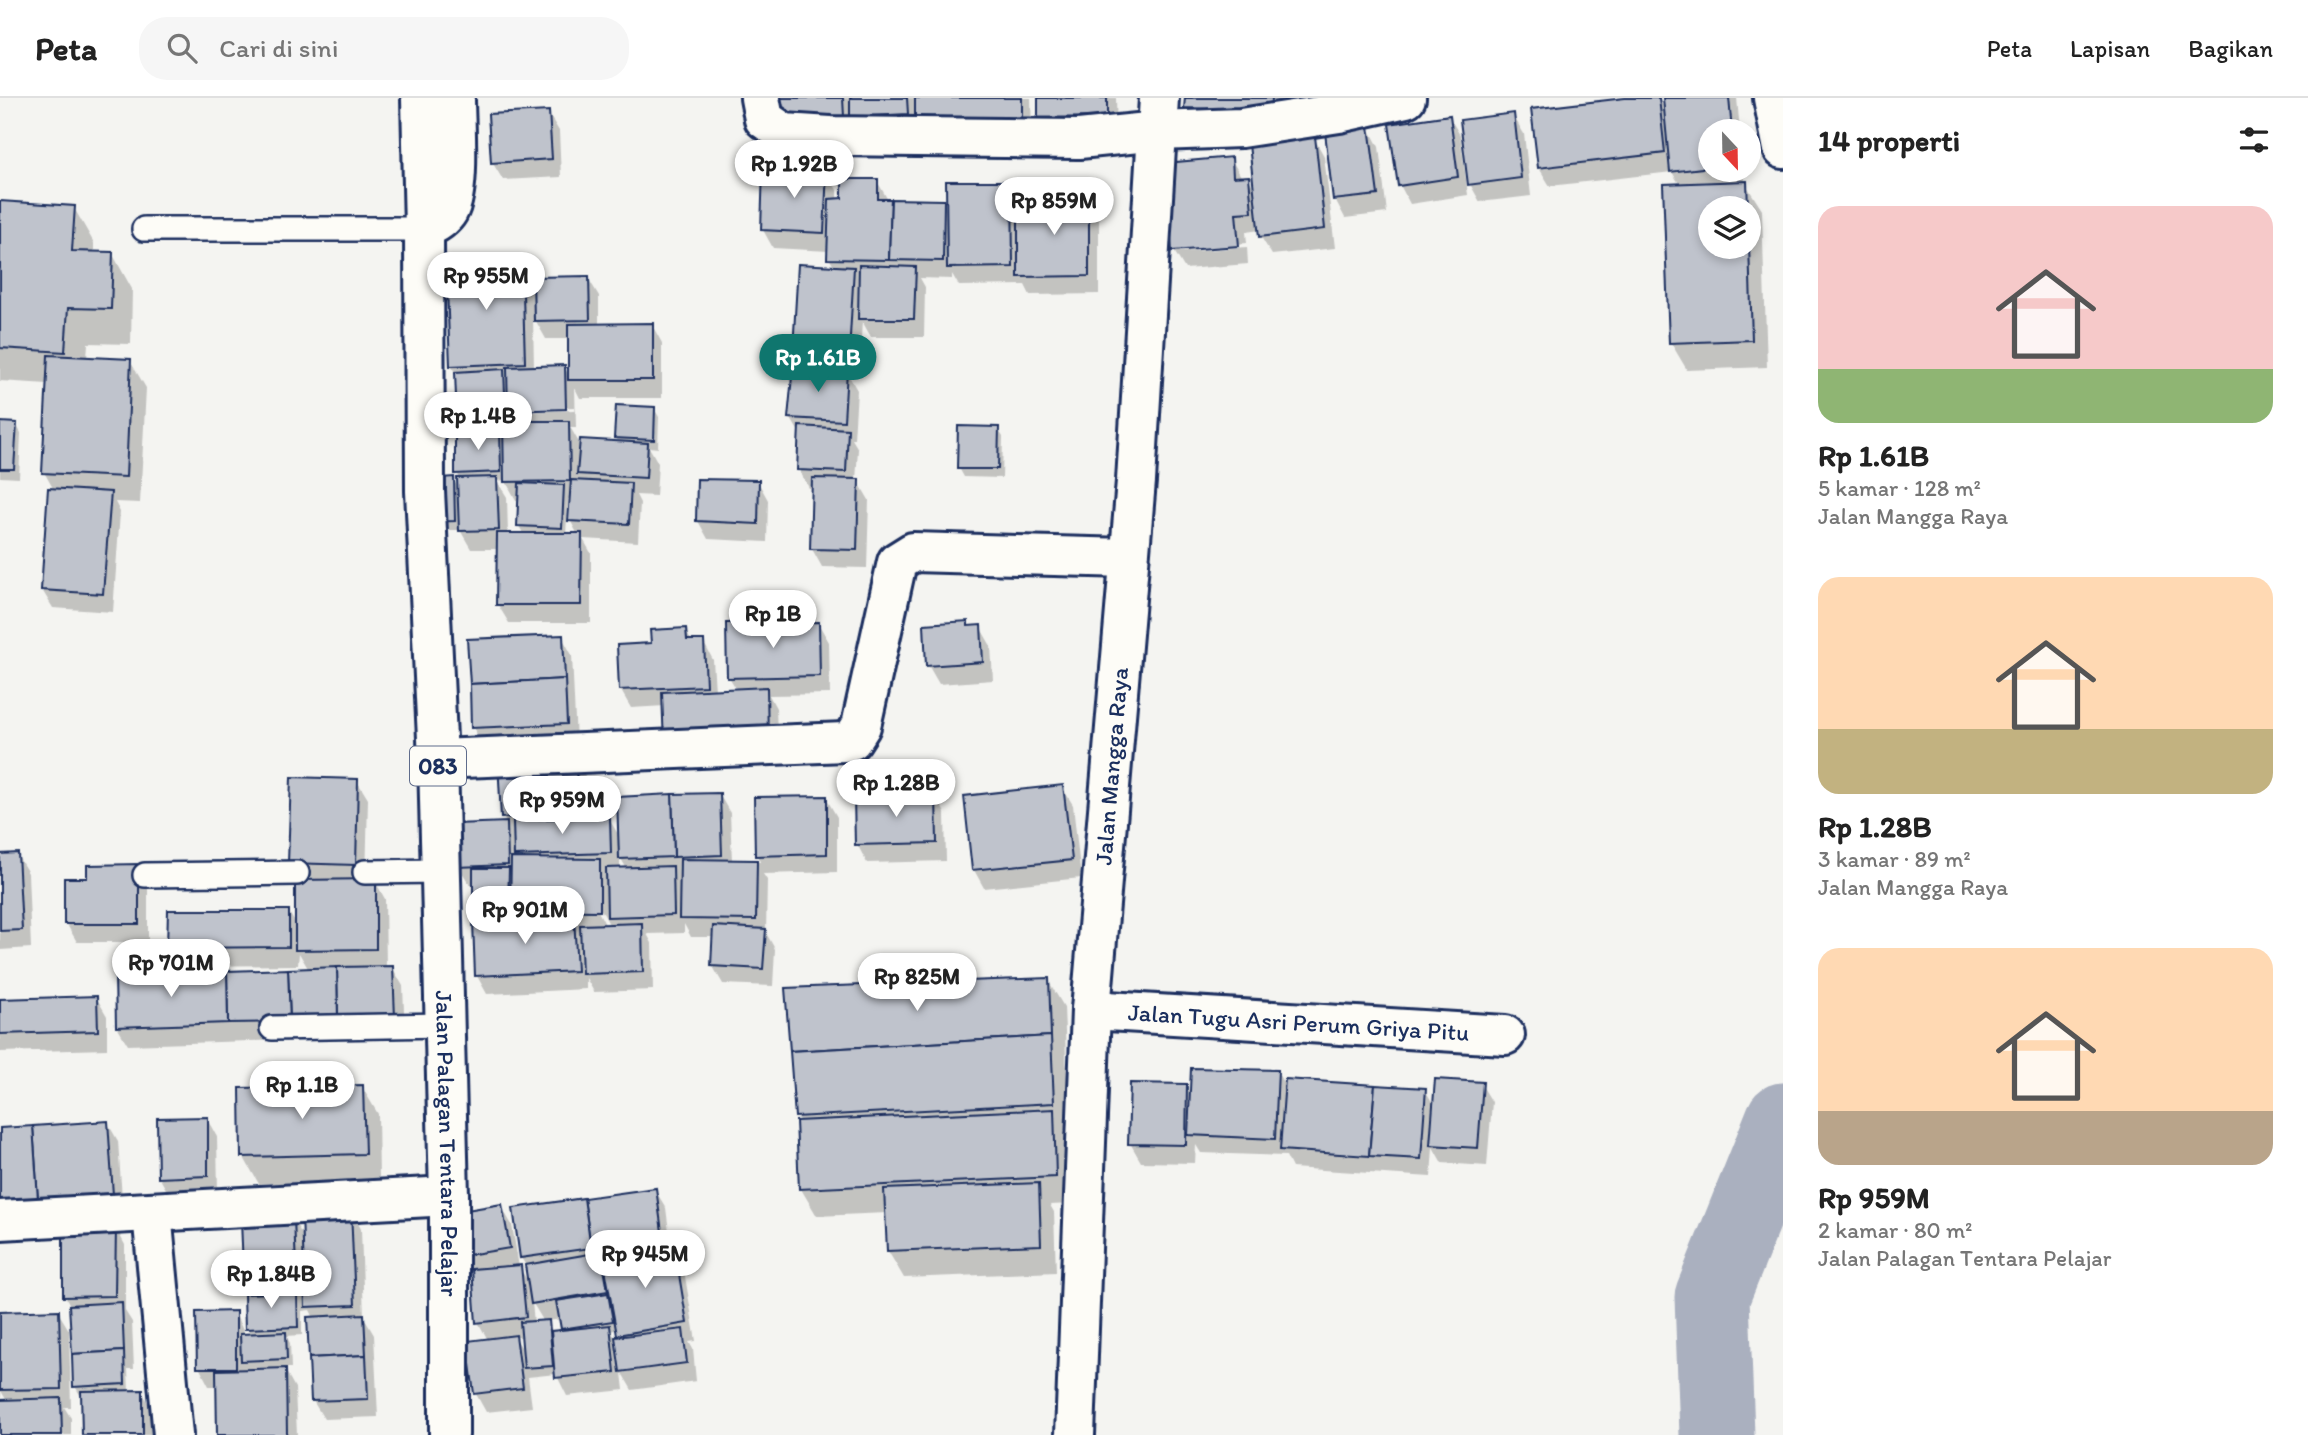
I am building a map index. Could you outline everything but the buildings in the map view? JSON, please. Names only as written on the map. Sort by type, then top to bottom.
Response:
[{"type":"street","name":"Jalan Palagan Tentara Pelajar","points":[[421,98],[425,491],[438,759],[449,1196],[449,1435]]},
{"type":"street","points":[[424,229],[448,212],[455,194],[455,98]]},
{"type":"street","points":[[760,98],[764,119],[784,133],[1079,139],[1158,115],[1241,128],[1339,113],[1406,98]]},
{"type":"street","points":[[1773,98],[1783,149]]},
{"type":"street","name":"Jalan Mangga Raya","points":[[1075,1435],[1091,1010],[1136,481],[1158,115]]},
{"type":"street","points":[[438,759],[852,740],[861,726],[897,562],[904,556],[913,552],[1128,558]]},
{"type":"street","name":"Jalan Tugu Asri Perum Griya Pitu","points":[[1091,1010],[1505,1035]]},
{"type":"street","points":[[0,1220],[449,1196]]},
{"type":"street","points":[[152,1213],[173,1435]]},
{"type":"lane","points":[[144,229],[424,229]]},
{"type":"lane","points":[[365,872],[441,871]]},
{"type":"lane","points":[[145,875],[297,873]]},
{"type":"lane","points":[[272,1028],[445,1025]]},
{"type":"waterway","points":[[1717,1435],[1712,1297],[1783,1120]]}]
